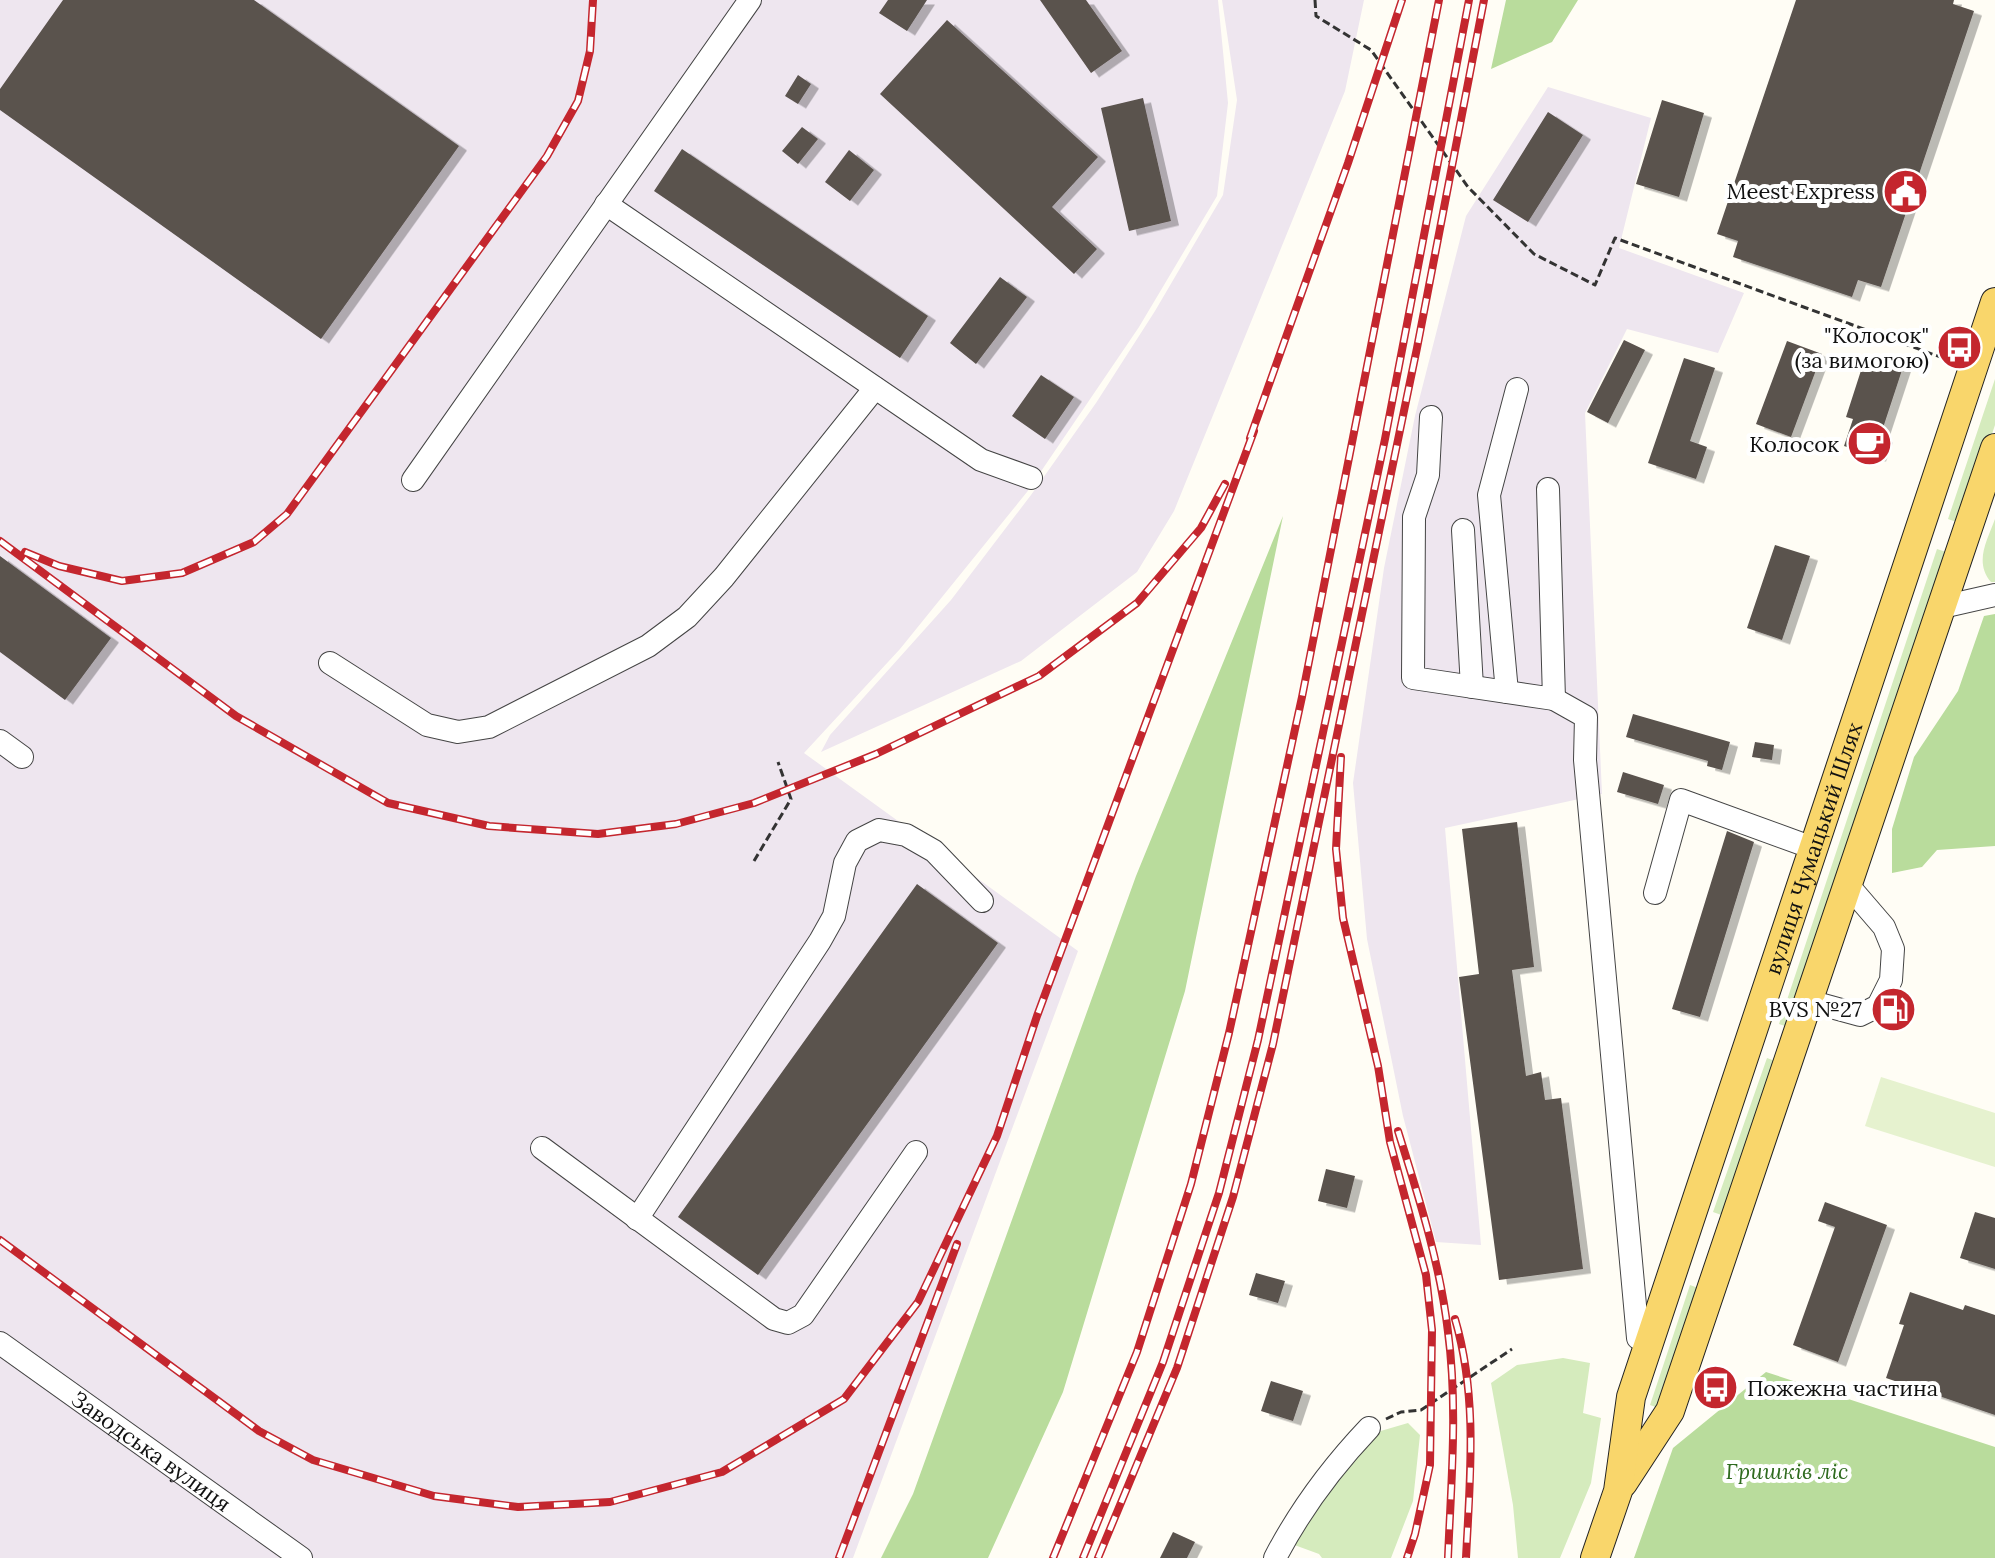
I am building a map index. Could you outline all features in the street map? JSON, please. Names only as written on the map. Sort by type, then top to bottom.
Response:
[{"type":"main road","name":"вулиця Чумацький Шлях","points":[[1595,1558],[1618,1491],[1631,1397],[1995,302]]},
{"type":"main road","name":"вулиця Чумацький Шлях","points":[[1618,1491],[1670,1411],[1995,448]]},
{"type":"main road","points":[[1920,526],[1964,540]]},
{"type":"street","points":[[413,480],[750,0]]},
{"type":"street","points":[[606,204],[981,460],[1031,478]]},
{"type":"street","points":[[330,663],[427,725],[458,732],[489,727],[648,646],[687,617],[724,577],[875,388]]},
{"type":"street","points":[[1507,692],[1489,495],[1517,389]]},
{"type":"street","points":[[1431,417],[1428,475],[1414,517],[1413,678],[1554,699],[1586,717],[1585,760],[1638,1338]]},
{"type":"street","points":[[1548,489],[1554,699]]},
{"type":"street","points":[[1463,530],[1472,687]]},
{"type":"street","points":[[1942,607],[1995,595]]},
{"type":"street","points":[[0,741],[22,757]]},
{"type":"street","points":[[1655,893],[1681,800],[1813,848]]},
{"type":"street","points":[[637,1219],[820,941],[834,916],[845,863],[857,841],[879,830],[906,835],[934,851],[982,901]]},
{"type":"street","points":[[1809,1001],[1860,1015],[1878,1006],[1891,980],[1893,949],[1884,927],[1847,884]]},
{"type":"street","points":[[542,1148],[774,1319],[788,1323],[803,1315],[916,1152]]},
{"type":"street","name":"Заводська вулиця","points":[[0,1343],[301,1558]]},
{"type":"street","points":[[1275,1558],[1286,1536],[1333,1467],[1369,1428]]},
{"type":"path","points":[[1315,0],[1316,16],[1371,50],[1468,187],[1534,254],[1595,285],[1615,238],[1972,368]]},
{"type":"path","points":[[754,861],[791,799],[778,762]]},
{"type":"path","points":[[1369,1428],[1401,1412],[1421,1410],[1512,1349]]},
{"type":"shaded area","points":[[0,0],[1218,0],[1228,103],[1217,196],[1139,327],[1027,492],[900,649],[804,753],[1078,951],[853,1558],[0,1558]]},
{"type":"shaded area","points":[[1222,0],[1364,0],[1345,91],[1174,511],[1137,572],[1021,661],[821,752],[830,735],[951,600],[1031,495],[1096,403],[1155,311],[1223,195],[1237,100]]},
{"type":"shaded area","points":[[1548,87],[1651,118],[1619,248],[1744,293],[1718,353],[1627,329],[1585,413],[1602,794],[1445,828],[1481,1245],[1436,1242],[1403,1116],[1367,939],[1353,783],[1384,568],[1415,416],[1466,216]]},
{"type":"green space","points":[[1506,0],[1578,0],[1552,42],[1491,69]]},
{"type":"green space","points":[[1995,379],[1995,425],[1962,524],[1948,519]]},
{"type":"green space","points":[[1283,516],[1185,991],[1063,1392],[988,1558],[881,1558],[913,1494],[1136,876]]},
{"type":"green space","points":[[1995,519],[1995,582],[1991,582],[1983,567],[1983,559]]},
{"type":"green space","points":[[1937,549],[1949,553],[1791,1028],[1779,1024]]},
{"type":"green space","points":[[1995,614],[1995,846],[1937,850],[1922,867],[1892,873],[1892,829],[1914,757],[1958,691],[1984,616]]},
{"type":"green space","points":[[1767,1058],[1781,1063],[1727,1217],[1713,1212]]},
{"type":"green space","points":[[1881,1077],[1995,1113],[1995,1167],[1865,1126]]},
{"type":"green space","points":[[1690,1285],[1704,1290],[1664,1410],[1650,1405]]},
{"type":"green space","points":[[1563,1358],[1590,1363],[1583,1413],[1601,1418],[1591,1483],[1560,1558],[1518,1558],[1513,1505],[1491,1383],[1517,1365]]},
{"type":"green space","name":"Гришків ліс","points":[[1766,1372],[1995,1447],[1995,1558],[1634,1558],[1673,1448]]},
{"type":"green space","points":[[1408,1423],[1420,1435],[1413,1501],[1391,1558],[1322,1558],[1319,1554],[1289,1543],[1367,1435]]},
{"type":"building","points":[[63,0],[254,0],[459,146],[321,339],[0,110],[0,89]]},
{"type":"building","points":[[888,0],[927,0],[907,31],[879,13]]},
{"type":"building","points":[[1040,0],[1086,0],[1122,51],[1091,73]]},
{"type":"building","points":[[1796,0],[1954,0],[1953,4],[1974,11],[1881,287],[1858,280],[1852,297],[1733,257],[1738,241],[1717,234]]},
{"type":"building","points":[[947,20],[1098,157],[1052,207],[1097,249],[1074,274],[880,94]]},
{"type":"building","points":[[798,75],[811,84],[798,104],[785,96]]},
{"type":"building","points":[[1143,98],[1171,221],[1129,231],[1101,108]]},
{"type":"building","points":[[1662,100],[1704,113],[1679,197],[1636,184]]},
{"type":"building","points":[[1548,112],[1583,135],[1528,222],[1493,200]]},
{"type":"building","points":[[802,127],[818,139],[798,164],[782,151]]},
{"type":"building","points":[[682,149],[928,316],[900,358],[654,191]]},
{"type":"building","points":[[849,150],[874,170],[850,201],[825,182]]},
{"type":"building","points":[[1000,277],[1027,297],[976,364],[950,343]]},
{"type":"building","points":[[1624,340],[1645,350],[1608,423],[1587,412]]},
{"type":"building","points":[[1787,341],[1822,354],[1791,437],[1756,424]]},
{"type":"building","points":[[1866,355],[1903,367],[1880,437],[1885,438],[1878,457],[1844,446],[1853,419],[1846,417]]},
{"type":"building","points":[[1684,358],[1715,368],[1690,441],[1707,447],[1696,479],[1648,463]]},
{"type":"building","points":[[1041,375],[1074,397],[1045,439],[1012,416]]},
{"type":"building","points":[[1775,545],[1810,556],[1782,640],[1747,628]]},
{"type":"building","points":[[0,556],[111,638],[65,700],[0,652]]},
{"type":"building","points":[[1633,714],[1730,742],[1722,770],[1707,766],[1708,761],[1626,737]]},
{"type":"building","points":[[1755,742],[1774,745],[1772,760],[1752,757]]},
{"type":"building","points":[[1623,772],[1664,785],[1658,804],[1617,792]]},
{"type":"building","points":[[1517,822],[1534,967],[1512,970],[1526,1076],[1541,1072],[1545,1100],[1561,1098],[1583,1269],[1499,1280],[1459,977],[1479,974],[1462,829]]},
{"type":"building","points":[[1727,831],[1754,842],[1700,1017],[1672,1009]]},
{"type":"building","points":[[917,884],[998,943],[758,1275],[678,1217]]},
{"type":"building","points":[[1326,1169],[1355,1176],[1347,1208],[1318,1201]]},
{"type":"building","points":[[1825,1202],[1887,1225],[1838,1362],[1793,1345],[1835,1227],[1818,1221]]},
{"type":"building","points":[[1975,1212],[1995,1218],[1995,1269],[1960,1258]]},
{"type":"building","points":[[1256,1273],[1285,1281],[1278,1303],[1249,1295]]},
{"type":"building","points":[[1910,1292],[1963,1310],[1965,1305],[1995,1315],[1995,1415],[1886,1378],[1904,1325],[1899,1324]]},
{"type":"building","points":[[1271,1381],[1303,1391],[1293,1421],[1261,1411]]},
{"type":"building","points":[[1173,1532],[1195,1542],[1187,1558],[1160,1558]]},
{"type":"railway","points":[[25,552],[59,566],[122,581],[182,573],[254,542],[287,514],[547,156],[578,101],[590,51],[593,0]]},
{"type":"railway","points":[[1250,438],[1348,163],[1402,0]]},
{"type":"railway","points":[[1053,1558],[1137,1352],[1191,1184],[1229,1033],[1302,697],[1439,0]]},
{"type":"railway","points":[[1083,1558],[1163,1362],[1219,1193],[1258,1040],[1385,439],[1469,0]]},
{"type":"railway","points":[[1098,1558],[1177,1368],[1233,1197],[1273,1044],[1417,348],[1484,0]]},
{"type":"railway","points":[[0,1240],[259,1431],[313,1460],[434,1496],[518,1507],[610,1502],[722,1472],[844,1399],[918,1302],[997,1136],[1037,1016],[1254,431]]},
{"type":"railway","points":[[0,541],[236,716],[388,803],[489,826],[598,834],[676,824],[754,803],[876,754],[1039,676],[1137,603],[1201,528],[1225,484]]},
{"type":"railway","points":[[1341,757],[1336,849],[1343,918],[1378,1066],[1390,1142],[1426,1275],[1432,1330],[1430,1465],[1407,1558]]},
{"type":"railway","points":[[1398,1131],[1434,1256],[1448,1332],[1453,1417],[1448,1558]]},
{"type":"railway","points":[[839,1558],[957,1244]]},
{"type":"railway","points":[[1455,1319],[1470,1408],[1466,1558]]},
{"type":"place","name":"Meest Express","points":[[1906,191]]},
{"type":"place","name":"\"Колосок\" (за вимогою)","points":[[1960,348]]},
{"type":"place","name":"Колосок","points":[[1870,444]]},
{"type":"place","name":"BVS №27","points":[[1893,1009]]},
{"type":"place","name":"Пожежна частина","points":[[1716,1388]]}]
